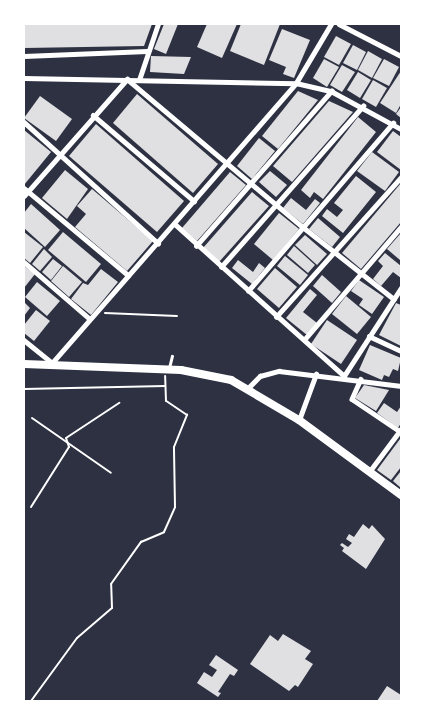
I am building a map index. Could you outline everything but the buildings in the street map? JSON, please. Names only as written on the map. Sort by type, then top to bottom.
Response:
[{"type":"main road","points":[[24,364],[52,363],[167,369],[210,374],[248,388],[299,420],[401,495]]},
{"type":"street","points":[[139,80],[147,50],[158,24]]},
{"type":"street","points":[[24,340],[52,363],[128,275],[176,225],[296,82],[330,24]]},
{"type":"street","points":[[339,24],[401,56]]},
{"type":"street","points":[[24,56],[147,50]]},
{"type":"street","points":[[24,78],[296,82],[331,91],[363,106],[401,129]]},
{"type":"street","points":[[24,196],[26,190],[127,79]]},
{"type":"street","points":[[127,79],[302,227],[394,299]]},
{"type":"street","points":[[196,246],[331,91]]},
{"type":"street","points":[[221,267],[363,106]]},
{"type":"street","points":[[93,115],[194,202]]},
{"type":"street","points":[[24,122],[60,152],[158,244]]},
{"type":"street","points":[[248,292],[302,227],[393,124]]},
{"type":"street","points":[[276,317],[401,177]]},
{"type":"street","points":[[26,190],[128,275]]},
{"type":"street","points":[[176,225],[196,246],[344,376]]},
{"type":"street","points":[[304,340],[401,227]]},
{"type":"street","points":[[24,262],[90,319]]},
{"type":"street","points":[[344,376],[401,288]]},
{"type":"street","points":[[369,336],[401,351]]},
{"type":"street","points":[[248,388],[260,376],[279,371],[344,376],[401,386]]},
{"type":"street","points":[[299,420],[316,374]]},
{"type":"street","points":[[361,379],[352,399],[401,431],[369,472]]},
{"type":"lane","points":[[167,369],[172,356]]},
{"type":"path","points":[[98,309],[106,314],[177,316]]},
{"type":"path","points":[[31,701],[77,638],[112,608],[111,584],[141,542],[164,532],[174,507],[174,447],[187,415],[166,401],[167,369]]},
{"type":"path","points":[[24,389],[166,386]]},
{"type":"path","points":[[31,507],[69,447],[66,438],[119,403]]},
{"type":"path","points":[[32,418],[112,473]]}]
